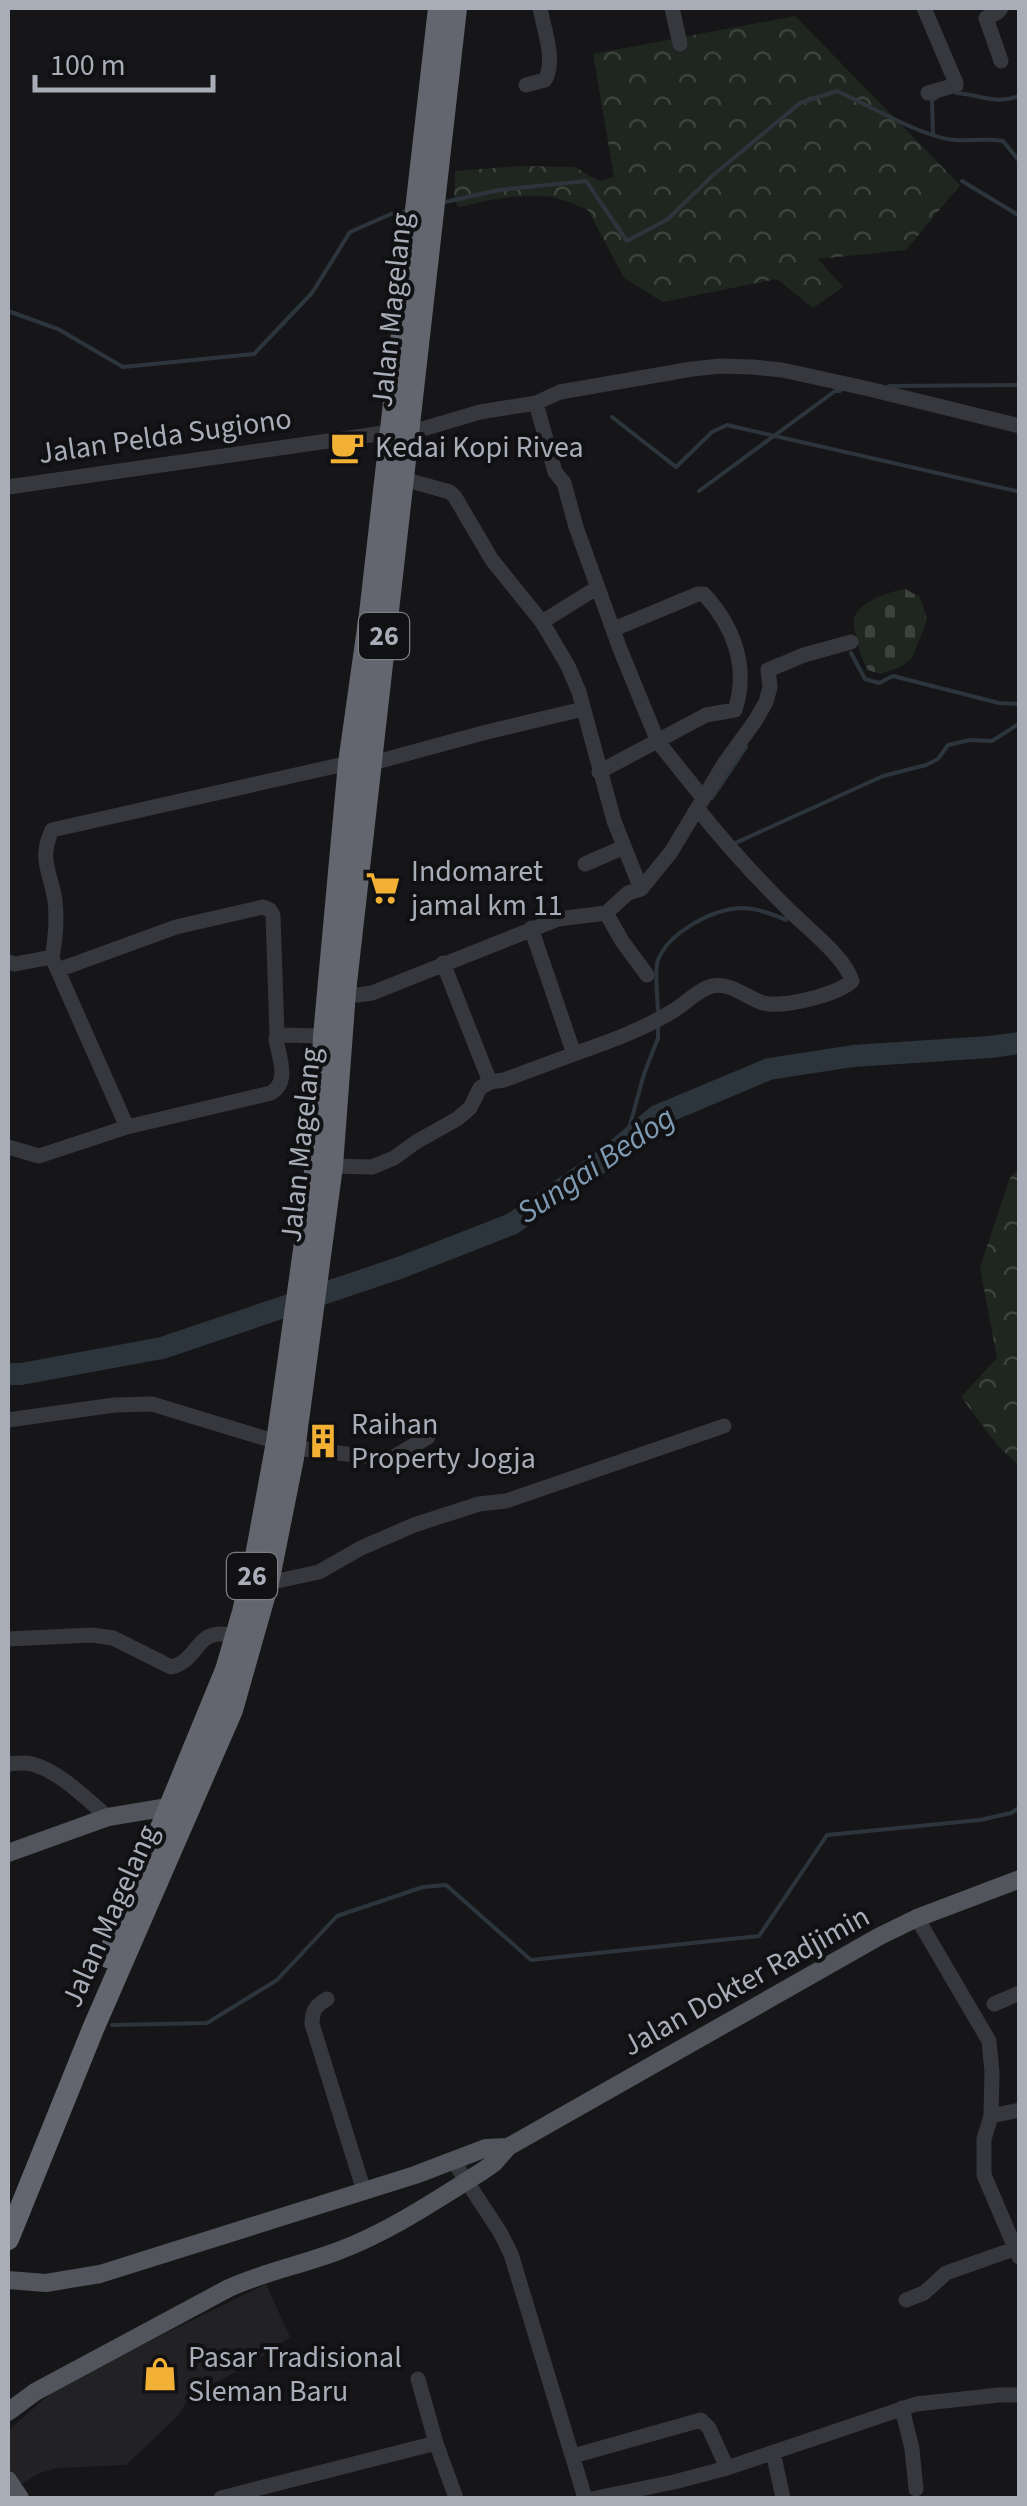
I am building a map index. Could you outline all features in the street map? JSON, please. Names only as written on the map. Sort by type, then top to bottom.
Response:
[{"type":"highway","name":"Jalan Magelang","points":[[359,763],[403,479],[400,432],[440,8]]},
{"type":"highway","name":"Jalan Magelang","points":[[311,1263],[332,1166],[370,614],[400,432],[456,8]]},
{"type":"highway","name":"Jalan Magelang","points":[[8,2206],[181,1805],[232,1710],[268,1583],[311,1263],[324,1036],[354,825]]},
{"type":"highway","name":"Jalan Magelang","points":[[8,2239],[181,1805],[236,1636],[286,1445]]},
{"type":"main road","points":[[8,1853],[108,1817],[181,1805]]},
{"type":"main road","name":"Jalan Dokter Radjimin","points":[[8,2412],[36,2392],[228,2289],[356,2244],[410,2215],[466,2182],[508,2147],[880,1936],[1020,1879]]},
{"type":"main road","name":"Jalan Dokter Radjimin","points":[[8,2280],[46,2282],[100,2274],[454,2162],[486,2148],[508,2147]]},
{"type":"main road","points":[[8,2480],[20,2498]]},
{"type":"street","points":[[526,85],[545,80],[549,73],[540,8]]},
{"type":"street","points":[[672,8],[680,44]]},
{"type":"street","points":[[924,8],[956,83],[928,93]]},
{"type":"street","points":[[1001,8],[986,18],[1001,61]]},
{"type":"street","name":"Jalan Pelda Sugiono","points":[[8,487],[400,432],[536,402],[560,392],[721,366],[782,370],[1020,426]]},
{"type":"street","points":[[332,1166],[372,1167],[394,1158],[470,1108],[480,1088],[490,1082],[637,1030],[710,986],[733,988],[764,1003],[780,1004],[839,989],[852,981],[845,966],[812,930],[752,872],[658,742],[564,484],[555,472],[536,402]]},
{"type":"street","points":[[403,479],[455,496],[492,560],[542,622],[568,666],[614,821],[641,889]]},
{"type":"street","points":[[542,622],[598,586]]},
{"type":"street","points":[[599,772],[706,715],[736,710],[741,674],[732,632],[701,593],[614,629]]},
{"type":"street","points":[[345,992],[372,993],[531,928],[558,919],[606,913],[628,894],[641,889],[671,852],[766,702],[770,687],[768,670],[850,642]]},
{"type":"street","points":[[128,1127],[55,964],[55,902],[45,845],[52,830],[583,709]]},
{"type":"street","points":[[585,864],[624,847]]},
{"type":"street","points":[[8,962],[55,964],[176,927],[263,907],[270,910],[276,1039],[283,1080],[272,1093],[128,1127],[39,1156],[8,1147]]},
{"type":"street","points":[[606,913],[647,975]]},
{"type":"street","points":[[531,928],[574,1054]]},
{"type":"street","points":[[442,964],[490,1082]]},
{"type":"street","points":[[277,1035],[324,1036]]},
{"type":"street","points":[[8,1420],[152,1404],[286,1445],[390,1459],[428,1437]]},
{"type":"street","points":[[268,1583],[318,1572],[414,1525],[478,1504],[506,1501],[724,1426]]},
{"type":"street","points":[[8,1638],[113,1638],[171,1668],[180,1665],[212,1634],[236,1636]]},
{"type":"street","points":[[8,1764],[29,1762],[58,1776],[108,1817]]},
{"type":"street","points":[[906,2300],[924,2293],[946,2273],[1018,2256],[984,2175],[992,2072],[989,2042],[917,1918]]},
{"type":"street","points":[[994,2004],[1020,1993]]},
{"type":"street","points":[[326,2000],[316,2005],[312,2024],[364,2191]]},
{"type":"street","points":[[990,2116],[1020,2110]]},
{"type":"street","points":[[454,2162],[510,2254],[586,2498]]},
{"type":"street","points":[[418,2379],[456,2498]]},
{"type":"street","points":[[596,2498],[647,2493],[916,2404],[1020,2395]]},
{"type":"street","points":[[902,2408],[916,2488]]},
{"type":"street","points":[[573,2456],[701,2420],[710,2428],[728,2468]]},
{"type":"street","points":[[221,2498],[284,2491],[436,2443]]},
{"type":"street","points":[[773,2452],[783,2498]]},
{"type":"shaded area","name":"Pasar Tradisional Sleman Baru","points":[[266,2284],[290,2337],[189,2397],[178,2416],[126,2465],[57,2468],[18,2486],[8,2468],[8,2431],[52,2392]]},
{"type":"green space","points":[[795,16],[960,185],[906,250],[818,259],[843,287],[813,308],[777,279],[663,302],[624,278],[588,210],[547,196],[510,197],[459,207],[454,200],[455,171],[575,167],[599,181],[614,177],[593,54]]},
{"type":"green space","points":[[905,589],[920,597],[927,620],[912,658],[880,674],[868,670],[855,634],[855,616],[870,601]]},
{"type":"green space","points":[[1019,1168],[1019,1466],[998,1446],[961,1397],[997,1358],[980,1267],[1010,1178]]},
{"type":"waterway","points":[[445,202],[499,190],[586,181],[627,241],[668,219],[711,177],[800,103],[837,91],[942,138],[1003,141],[1020,162]]},
{"type":"waterway","points":[[956,93],[995,100],[1020,96]]},
{"type":"waterway","points":[[933,135],[932,100],[937,97]]},
{"type":"waterway","points":[[962,181],[1020,216]]},
{"type":"waterway","points":[[8,311],[58,329],[123,367],[254,354],[312,293],[350,232],[407,211]]},
{"type":"waterway","points":[[889,386],[1020,385]]},
{"type":"waterway","points":[[699,491],[840,391]]},
{"type":"waterway","points":[[612,417],[676,467],[712,432],[727,425],[1020,492]]},
{"type":"waterway","points":[[851,653],[865,679],[879,683],[893,676],[999,703],[1020,704]]},
{"type":"waterway","points":[[731,845],[883,776],[926,765],[938,759],[948,745],[992,741],[1020,723]]},
{"type":"waterway","points":[[712,798],[746,747]]},
{"type":"waterway","points":[[658,1014],[658,960],[682,932],[730,909],[753,909],[787,918]]},
{"type":"waterway","points":[[625,1143],[658,1038],[658,1024]]},
{"type":"waterway","name":"Sungai Bedog","points":[[8,1374],[162,1348],[402,1267],[512,1224],[608,1157],[657,1116],[769,1069],[853,1056],[1020,1043]]},
{"type":"waterway","points":[[112,2025],[207,2023],[277,1980],[337,1916],[423,1887],[446,1885],[531,1960],[759,1936],[827,1835],[980,1820],[1020,1807]]},
{"type":"place","name":"Kedai Kopi Rivea","points":[[347,447]]},
{"type":"place","name":"Indomaret jamal km 11","points":[[383,888]]},
{"type":"place","name":"Raihan Property Jogja","points":[[323,1441]]},
{"type":"place","name":"Pasar Tradisional Sleman Baru","points":[[160,2374]]}]
